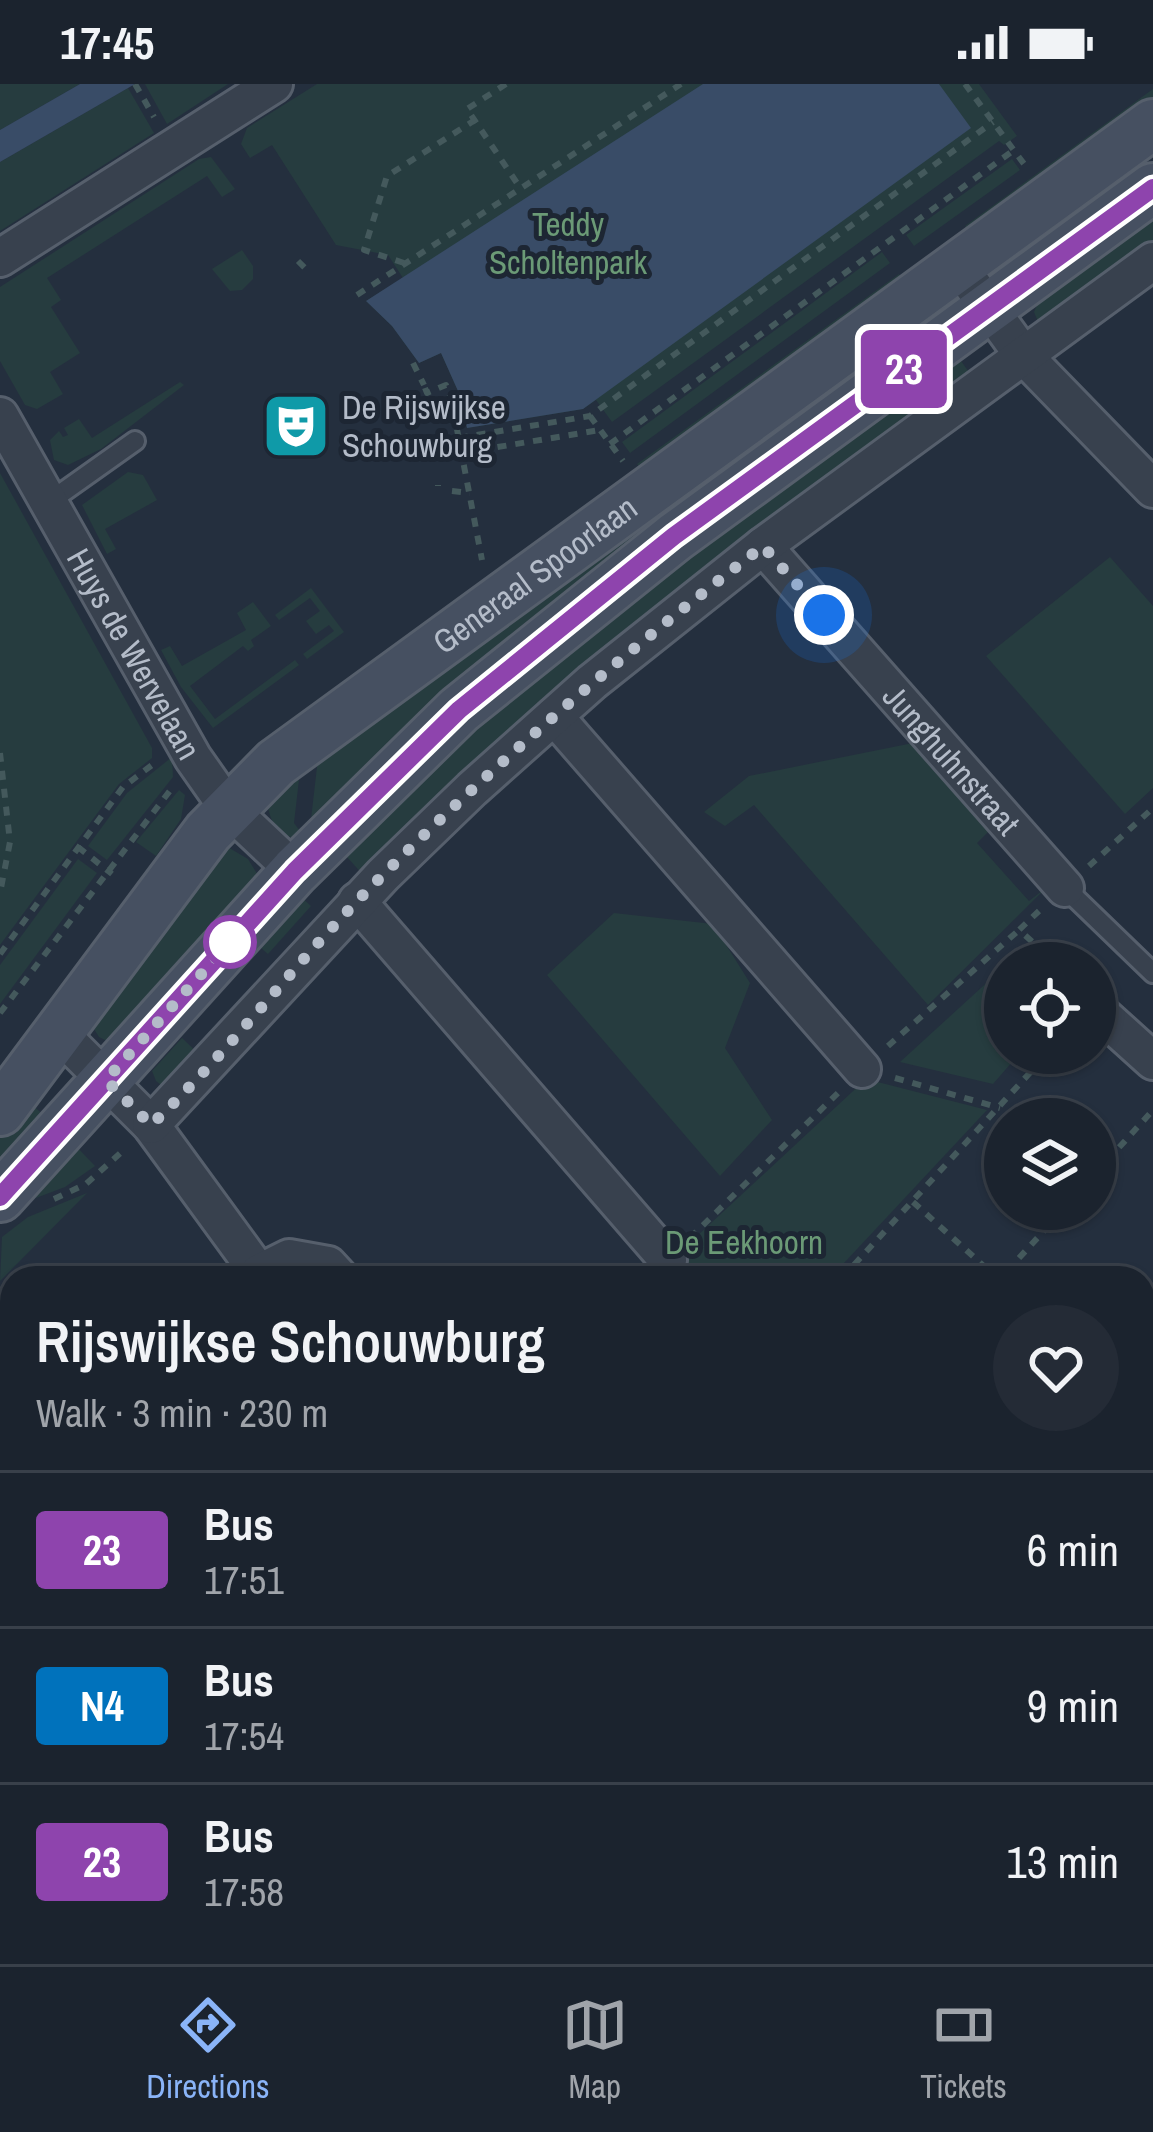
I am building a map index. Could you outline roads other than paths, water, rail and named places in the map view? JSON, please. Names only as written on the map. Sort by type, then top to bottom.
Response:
[{"type":"main road","name":"Generaal Spoorlaan","points":[[0,1111],[228,808],[276,763],[1153,124]]},
{"type":"main road","name":"Generaal Spoorlaan","points":[[0,1197],[295,871],[459,710],[583,607],[1153,188]]},
{"type":"street","points":[[0,258],[274,84]]},
{"type":"street","points":[[151,1125],[357,901],[554,716],[763,546],[1153,261]]},
{"type":"street","points":[[958,265],[1023,355],[1149,477]]},
{"type":"street","name":"Huys de Wervelaan","points":[[0,416],[191,754],[228,808],[295,871]]},
{"type":"street","name":"Junghuhnstraat","points":[[763,546],[1065,888]]},
{"type":"street","points":[[554,716],[862,1069]]},
{"type":"street","points":[[357,901],[668,1260]]},
{"type":"street","points":[[1116,1028],[1153,1061]]},
{"type":"street","points":[[58,1032],[151,1125],[251,1266]]},
{"type":"street","points":[[274,1266],[289,1258],[329,1266]]},
{"type":"lane","points":[[49,502],[135,441]]},
{"type":"lane","points":[[1065,888],[1153,973]]},
{"type":"water","points":[[80,84],[135,84],[0,162],[0,130]]},
{"type":"water","name":"Teddy Scholtenpark","points":[[703,84],[939,84],[971,128],[583,409],[467,428],[458,391],[441,353],[419,363],[366,301]]},
{"type":"place","name":"De Rijswijkse Schouwburg","points":[[296,426]]},
{"type":"park label","name":"De Eekhoorn","points":[[744,1242]]}]
